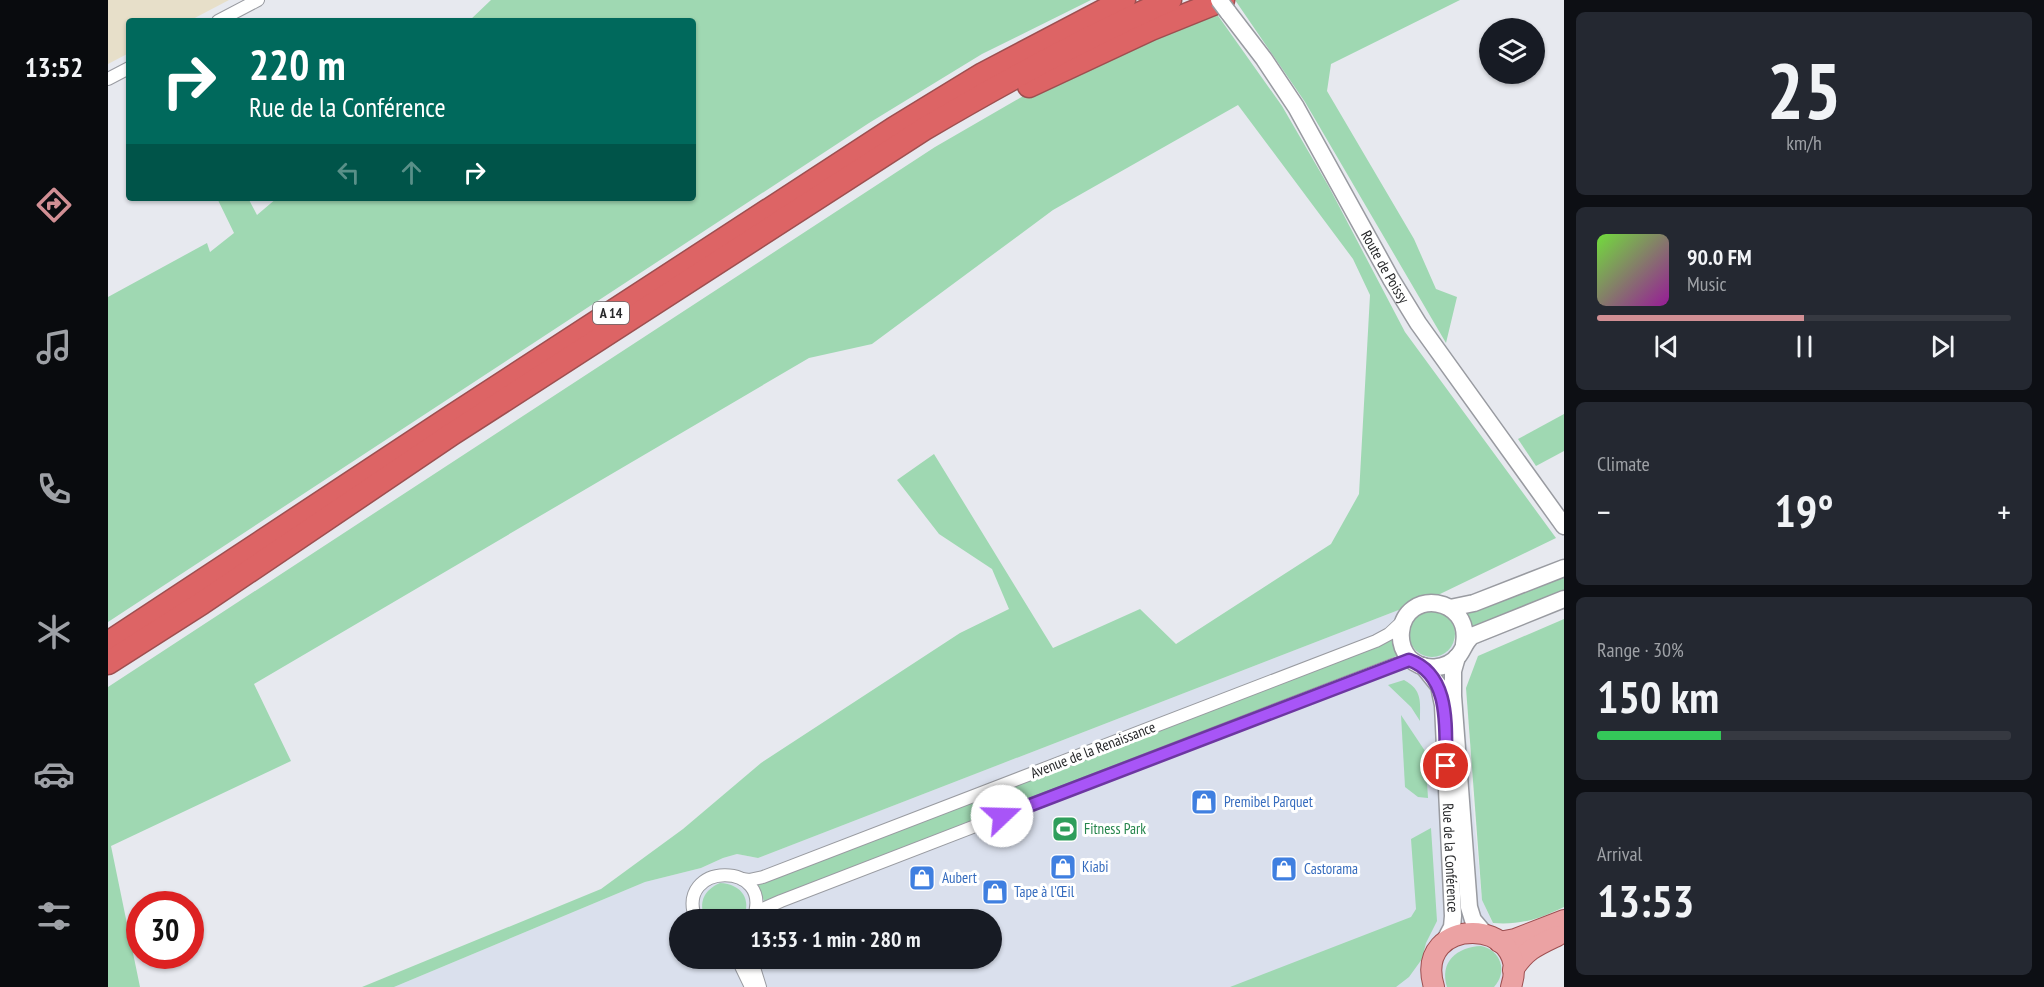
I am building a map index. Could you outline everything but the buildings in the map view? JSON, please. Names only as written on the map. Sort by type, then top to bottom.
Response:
[{"type":"highway","name":"A 14","points":[[108,644],[443,422],[893,129],[983,74],[1124,0]]},
{"type":"highway","name":"A 14","points":[[108,663],[202,603],[452,434],[924,129],[995,88],[1130,17],[1170,0]]},
{"type":"highway","points":[[882,156],[915,147],[1009,96],[1151,29],[1223,4]]},
{"type":"main road","points":[[1419,987],[1432,979],[1434,957],[1443,944],[1462,933],[1476,932],[1492,938],[1515,939],[1564,920]]},
{"type":"main road","points":[[1512,979],[1531,949],[1564,933]]},
{"type":"main road","points":[[1492,938],[1509,953],[1512,979]]},
{"type":"street","points":[[224,18],[258,0]]},
{"type":"street","name":"Route de Poissy","points":[[1223,4],[1296,107],[1391,279],[1418,323],[1564,526]]},
{"type":"street","points":[[108,79],[126,70]]},
{"type":"street","points":[[1450,608],[1474,603],[1564,568]]},
{"type":"street","points":[[1461,650],[1465,633],[1463,623],[1458,614],[1450,608],[1435,603],[1425,604],[1415,608],[1404,620],[1401,640],[1404,650],[1418,663],[1433,668],[1444,666],[1461,650],[1472,636],[1564,599]]},
{"type":"street","name":"Avenue de la Renaissance","points":[[695,909],[697,891],[703,882],[712,877],[722,874],[749,880],[763,877],[1376,641],[1389,634],[1404,620]]},
{"type":"street","name":"Rue de la Conférence","points":[[1461,650],[1453,671],[1453,696],[1469,907],[1473,920],[1492,938]]},
{"type":"street","name":"Avenue de la Renaissance","points":[[766,909],[774,903],[1392,665],[1406,661],[1418,663]]},
{"type":"street","name":"Rue de la Conférence","points":[[1418,663],[1439,686],[1445,724],[1453,916],[1452,927],[1443,944]]},
{"type":"street","points":[[742,879],[750,886],[755,896],[756,909]]},
{"type":"street","points":[[742,969],[751,987]]},
{"type":"street","points":[[754,969],[760,987]]},
{"type":"shaded area","points":[[108,0],[229,0],[195,18],[126,18],[126,55],[108,64]]},
{"type":"shaded area","points":[[1440,594],[1459,662],[1482,900],[1522,987],[394,987],[645,882],[701,868],[737,854],[758,858]]},
{"type":"green space","points":[[491,0],[1091,0],[982,54],[869,123],[108,622],[108,297],[207,243],[210,252],[234,233],[218,201],[250,201],[257,215],[273,201],[696,201],[696,18],[472,18]]},
{"type":"green space","points":[[1235,0],[1460,0],[1331,64],[1327,91],[1414,239],[1436,289],[1457,297],[1446,343],[1305,102]]},
{"type":"green space","points":[[1214,10],[1282,106],[1329,187],[1405,332],[1556,538],[1440,594],[758,858],[737,854],[701,868],[645,882],[394,987],[362,987],[601,889],[683,829],[761,763],[960,633],[1009,609],[992,569],[939,534],[897,480],[934,454],[1053,648],[1140,609],[1176,644],[1331,544],[1359,494],[1370,295],[1353,259],[1238,105],[1053,210],[872,344],[809,358],[254,684],[291,761],[111,846],[126,919],[126,969],[136,969],[140,987],[108,987],[108,687],[935,147],[1032,91]]},
{"type":"green space","points":[[1564,414],[1564,451],[1536,466],[1518,439]]},
{"type":"green space","points":[[1564,574],[1564,593],[1472,631],[1465,612]]},
{"type":"green space","points":[[1432,611],[1448,618],[1455,634],[1448,650],[1432,657],[1416,650],[1409,634],[1416,618]]},
{"type":"green space","points":[[1564,619],[1564,907],[1530,920],[1493,923],[1482,900],[1466,688],[1478,656]]},
{"type":"green space","points":[[1399,636],[1404,653],[764,901],[758,885]]},
{"type":"green space","points":[[1404,680],[1415,688],[1419,697],[1420,721],[1411,707],[1388,685]]},
{"type":"green space","points":[[1401,715],[1425,751],[1428,798],[1418,797],[1405,787]]},
{"type":"green space","points":[[1431,828],[1437,921],[1426,943],[1422,959],[1409,977],[1396,987],[1230,987],[1411,917],[1416,909],[1411,839]]},
{"type":"green space","points":[[720,883],[734,886],[743,894],[746,909],[702,909],[702,902],[706,893]]},
{"type":"green space","points":[[1481,946],[1493,952],[1500,962],[1501,975],[1494,987],[1447,987],[1446,970],[1452,958],[1464,949]]},
{"type":"place","name":"Premibel Parquet","points":[[1204,802]]},
{"type":"place","name":"Fitness Park","points":[[1065,829]]},
{"type":"place","name":"Kiabi","points":[[1063,867]]},
{"type":"place","name":"Castorama","points":[[1284,869]]},
{"type":"place","name":"Aubert","points":[[922,878]]},
{"type":"place","name":"Tape à l'Œil","points":[[995,892]]},
{"type":"route","points":[[1002,816],[1409,660],[1423,666],[1439,686],[1445,724],[1446,766]]}]
